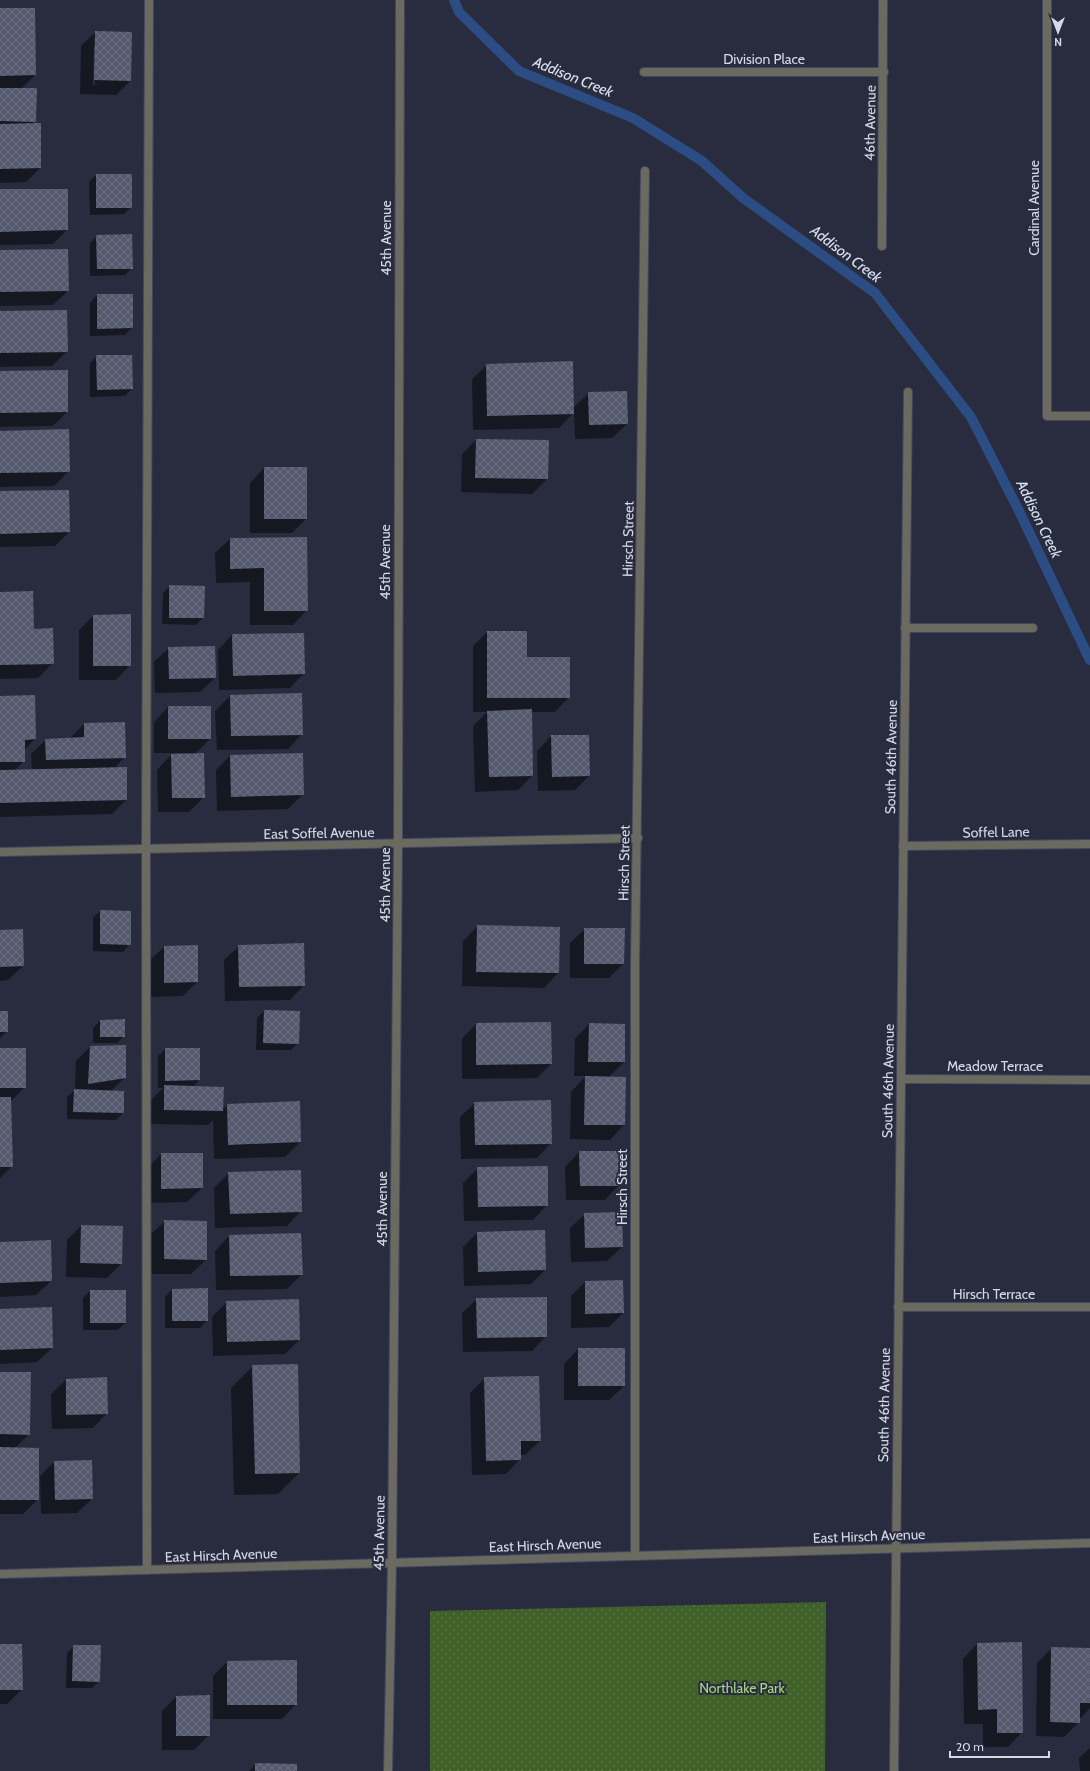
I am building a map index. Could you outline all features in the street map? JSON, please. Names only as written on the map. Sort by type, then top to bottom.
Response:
[{"type":"street","points":[[147,1570],[146,850],[149,0]]},
{"type":"street","name":"45th Avenue","points":[[388,1771],[392,1563],[398,844],[400,0]]},
{"type":"street","name":"46th Avenue","points":[[882,246],[884,72],[883,0]]},
{"type":"street","name":"Cardinal Avenue","points":[[1047,0],[1047,416],[1090,416]]},
{"type":"street","name":"Division Place","points":[[644,72],[884,72]]},
{"type":"street","name":"Hirsch Street","points":[[636,1556],[635,966],[638,838],[644,171]]},
{"type":"street","name":"South 46th Avenue","points":[[894,1771],[908,392]]},
{"type":"street","points":[[905,628],[1033,628]]},
{"type":"street","name":"East Soffel Avenue","points":[[0,852],[146,850],[638,838]]},
{"type":"street","name":"Soffel Lane","points":[[903,846],[1090,844]]},
{"type":"street","name":"Meadow Terrace","points":[[901,1079],[1090,1080]]},
{"type":"street","name":"Hirsch Terrace","points":[[898,1307],[1090,1307]]},
{"type":"street","name":"East Hirsch Avenue","points":[[0,1574],[1090,1543]]},
{"type":"green space","name":"Northlake Park","points":[[826,1602],[825,1771],[430,1771],[430,1611]]},
{"type":"building","points":[[0,8],[35,8],[36,75],[0,76]]},
{"type":"building","points":[[95,31],[132,32],[131,81],[94,80]]},
{"type":"building","points":[[0,88],[37,88],[36,122],[0,121]]},
{"type":"building","points":[[41,123],[41,168],[0,169],[0,124]]},
{"type":"building","points":[[96,174],[132,174],[132,208],[96,208]]},
{"type":"building","points":[[0,189],[68,189],[68,230],[0,232]]},
{"type":"building","points":[[132,234],[133,269],[97,269],[96,235]]},
{"type":"building","points":[[68,249],[69,291],[0,292],[0,250]]},
{"type":"building","points":[[97,294],[133,294],[133,328],[97,329]]},
{"type":"building","points":[[67,310],[68,352],[0,353],[0,311]]},
{"type":"building","points":[[96,355],[132,355],[133,389],[97,390]]},
{"type":"building","points":[[573,361],[574,414],[487,416],[486,364]]},
{"type":"building","points":[[68,370],[68,412],[0,413],[0,371]]},
{"type":"building","points":[[627,391],[628,424],[589,425],[588,392]]},
{"type":"building","points":[[69,429],[70,472],[0,473],[0,431]]},
{"type":"building","points":[[476,439],[549,440],[548,479],[475,478]]},
{"type":"building","points":[[264,467],[307,467],[307,519],[264,519]]},
{"type":"building","points":[[69,490],[70,532],[0,534],[0,491]]},
{"type":"building","points":[[307,537],[308,611],[264,611],[264,568],[230,569],[230,538]]},
{"type":"building","points":[[169,585],[205,586],[204,618],[169,618]]},
{"type":"building","points":[[33,591],[34,629],[53,628],[54,664],[0,665],[0,592]]},
{"type":"building","points":[[131,614],[131,666],[93,666],[93,615]]},
{"type":"building","points":[[487,631],[527,631],[527,657],[570,657],[570,698],[487,698]]},
{"type":"building","points":[[304,633],[305,674],[233,676],[232,634]]},
{"type":"building","points":[[215,646],[216,678],[169,679],[168,647]]},
{"type":"building","points":[[302,693],[303,735],[231,736],[230,695]]},
{"type":"building","points":[[35,695],[36,739],[25,740],[25,762],[0,762],[0,696]]},
{"type":"building","points":[[168,706],[211,706],[211,739],[168,739]]},
{"type":"building","points":[[532,709],[533,776],[489,777],[487,711]]},
{"type":"building","points":[[125,722],[126,758],[46,760],[45,739],[84,737],[84,723]]},
{"type":"building","points":[[551,735],[589,735],[590,776],[552,777]]},
{"type":"building","points":[[204,753],[205,798],[172,798],[171,754]]},
{"type":"building","points":[[303,753],[304,795],[231,797],[230,755]]},
{"type":"building","points":[[127,767],[127,800],[0,803],[0,770]]},
{"type":"building","points":[[100,910],[131,911],[131,945],[100,944]]},
{"type":"building","points":[[477,925],[560,927],[559,973],[476,972]]},
{"type":"building","points":[[584,928],[625,928],[624,964],[584,964]]},
{"type":"building","points":[[23,929],[24,966],[0,967],[0,930]]},
{"type":"building","points":[[304,943],[305,986],[239,987],[238,945]]},
{"type":"building","points":[[198,945],[198,982],[164,983],[164,946]]},
{"type":"building","points":[[264,1010],[300,1011],[299,1044],[263,1043]]},
{"type":"building","points":[[0,1011],[8,1011],[8,1032],[0,1032]]},
{"type":"building","points":[[125,1019],[125,1037],[100,1037],[100,1020]]},
{"type":"building","points":[[551,1022],[552,1064],[476,1065],[476,1023]]},
{"type":"building","points":[[589,1023],[625,1024],[625,1062],[588,1062]]},
{"type":"building","points":[[126,1045],[126,1078],[88,1084],[90,1046]]},
{"type":"building","points":[[0,1048],[26,1048],[26,1088],[0,1088]]},
{"type":"building","points":[[165,1048],[200,1048],[200,1080],[165,1081]]},
{"type":"building","points":[[585,1076],[626,1077],[625,1125],[584,1125]]},
{"type":"building","points":[[164,1085],[224,1087],[223,1111],[164,1110]]},
{"type":"building","points":[[74,1089],[124,1091],[124,1113],[73,1112]]},
{"type":"building","points":[[0,1097],[11,1097],[13,1167],[0,1167]]},
{"type":"building","points":[[551,1100],[552,1144],[475,1145],[474,1102]]},
{"type":"building","points":[[300,1101],[301,1142],[228,1145],[227,1104]]},
{"type":"building","points":[[579,1151],[620,1151],[620,1186],[580,1186]]},
{"type":"building","points":[[161,1153],[203,1153],[203,1188],[161,1189]]},
{"type":"building","points":[[548,1166],[548,1206],[478,1207],[477,1167]]},
{"type":"building","points":[[301,1170],[302,1212],[230,1214],[228,1172]]},
{"type":"building","points":[[622,1212],[623,1247],[585,1248],[584,1213]]},
{"type":"building","points":[[164,1220],[207,1221],[207,1260],[164,1259]]},
{"type":"building","points":[[81,1225],[123,1226],[122,1264],[80,1263]]},
{"type":"building","points":[[545,1230],[546,1270],[478,1272],[477,1232]]},
{"type":"building","points":[[301,1233],[303,1275],[230,1276],[229,1235]]},
{"type":"building","points":[[51,1240],[52,1281],[0,1283],[0,1242]]},
{"type":"building","points":[[623,1280],[624,1313],[585,1314],[585,1281]]},
{"type":"building","points":[[208,1288],[208,1321],[172,1321],[172,1289]]},
{"type":"building","points":[[90,1290],[126,1290],[126,1323],[90,1323]]},
{"type":"building","points":[[547,1297],[547,1337],[477,1338],[476,1298]]},
{"type":"building","points":[[299,1299],[300,1340],[227,1342],[226,1301]]},
{"type":"building","points":[[52,1307],[53,1348],[0,1350],[0,1309]]},
{"type":"building","points":[[578,1348],[625,1348],[625,1386],[578,1386]]},
{"type":"building","points":[[298,1364],[300,1473],[255,1474],[252,1365]]},
{"type":"building","points":[[0,1372],[31,1372],[30,1435],[0,1434]]},
{"type":"building","points":[[539,1376],[541,1441],[521,1441],[521,1460],[486,1461],[484,1377]]},
{"type":"building","points":[[107,1377],[108,1414],[66,1415],[66,1379]]},
{"type":"building","points":[[0,1447],[39,1448],[39,1500],[0,1500]]},
{"type":"building","points":[[92,1460],[93,1499],[55,1500],[54,1461]]},
{"type":"building","points":[[1022,1642],[1023,1733],[997,1733],[997,1709],[978,1710],[977,1643]]},
{"type":"building","points":[[0,1644],[22,1644],[23,1690],[0,1690]]},
{"type":"building","points":[[73,1645],[101,1645],[100,1682],[72,1681]]},
{"type":"building","points":[[1051,1647],[1090,1648],[1090,1703],[1080,1703],[1080,1723],[1050,1722]]},
{"type":"building","points":[[297,1660],[297,1705],[227,1705],[227,1661]]},
{"type":"building","points":[[210,1695],[210,1736],[176,1736],[176,1696]]},
{"type":"building","points":[[255,1763],[297,1764],[297,1771],[255,1771]]},
{"type":"waterway","name":"Addison Creek","points":[[454,0],[459,12],[519,71],[633,118],[702,161],[743,198],[875,293],[971,417],[1019,511],[1090,660]]}]
